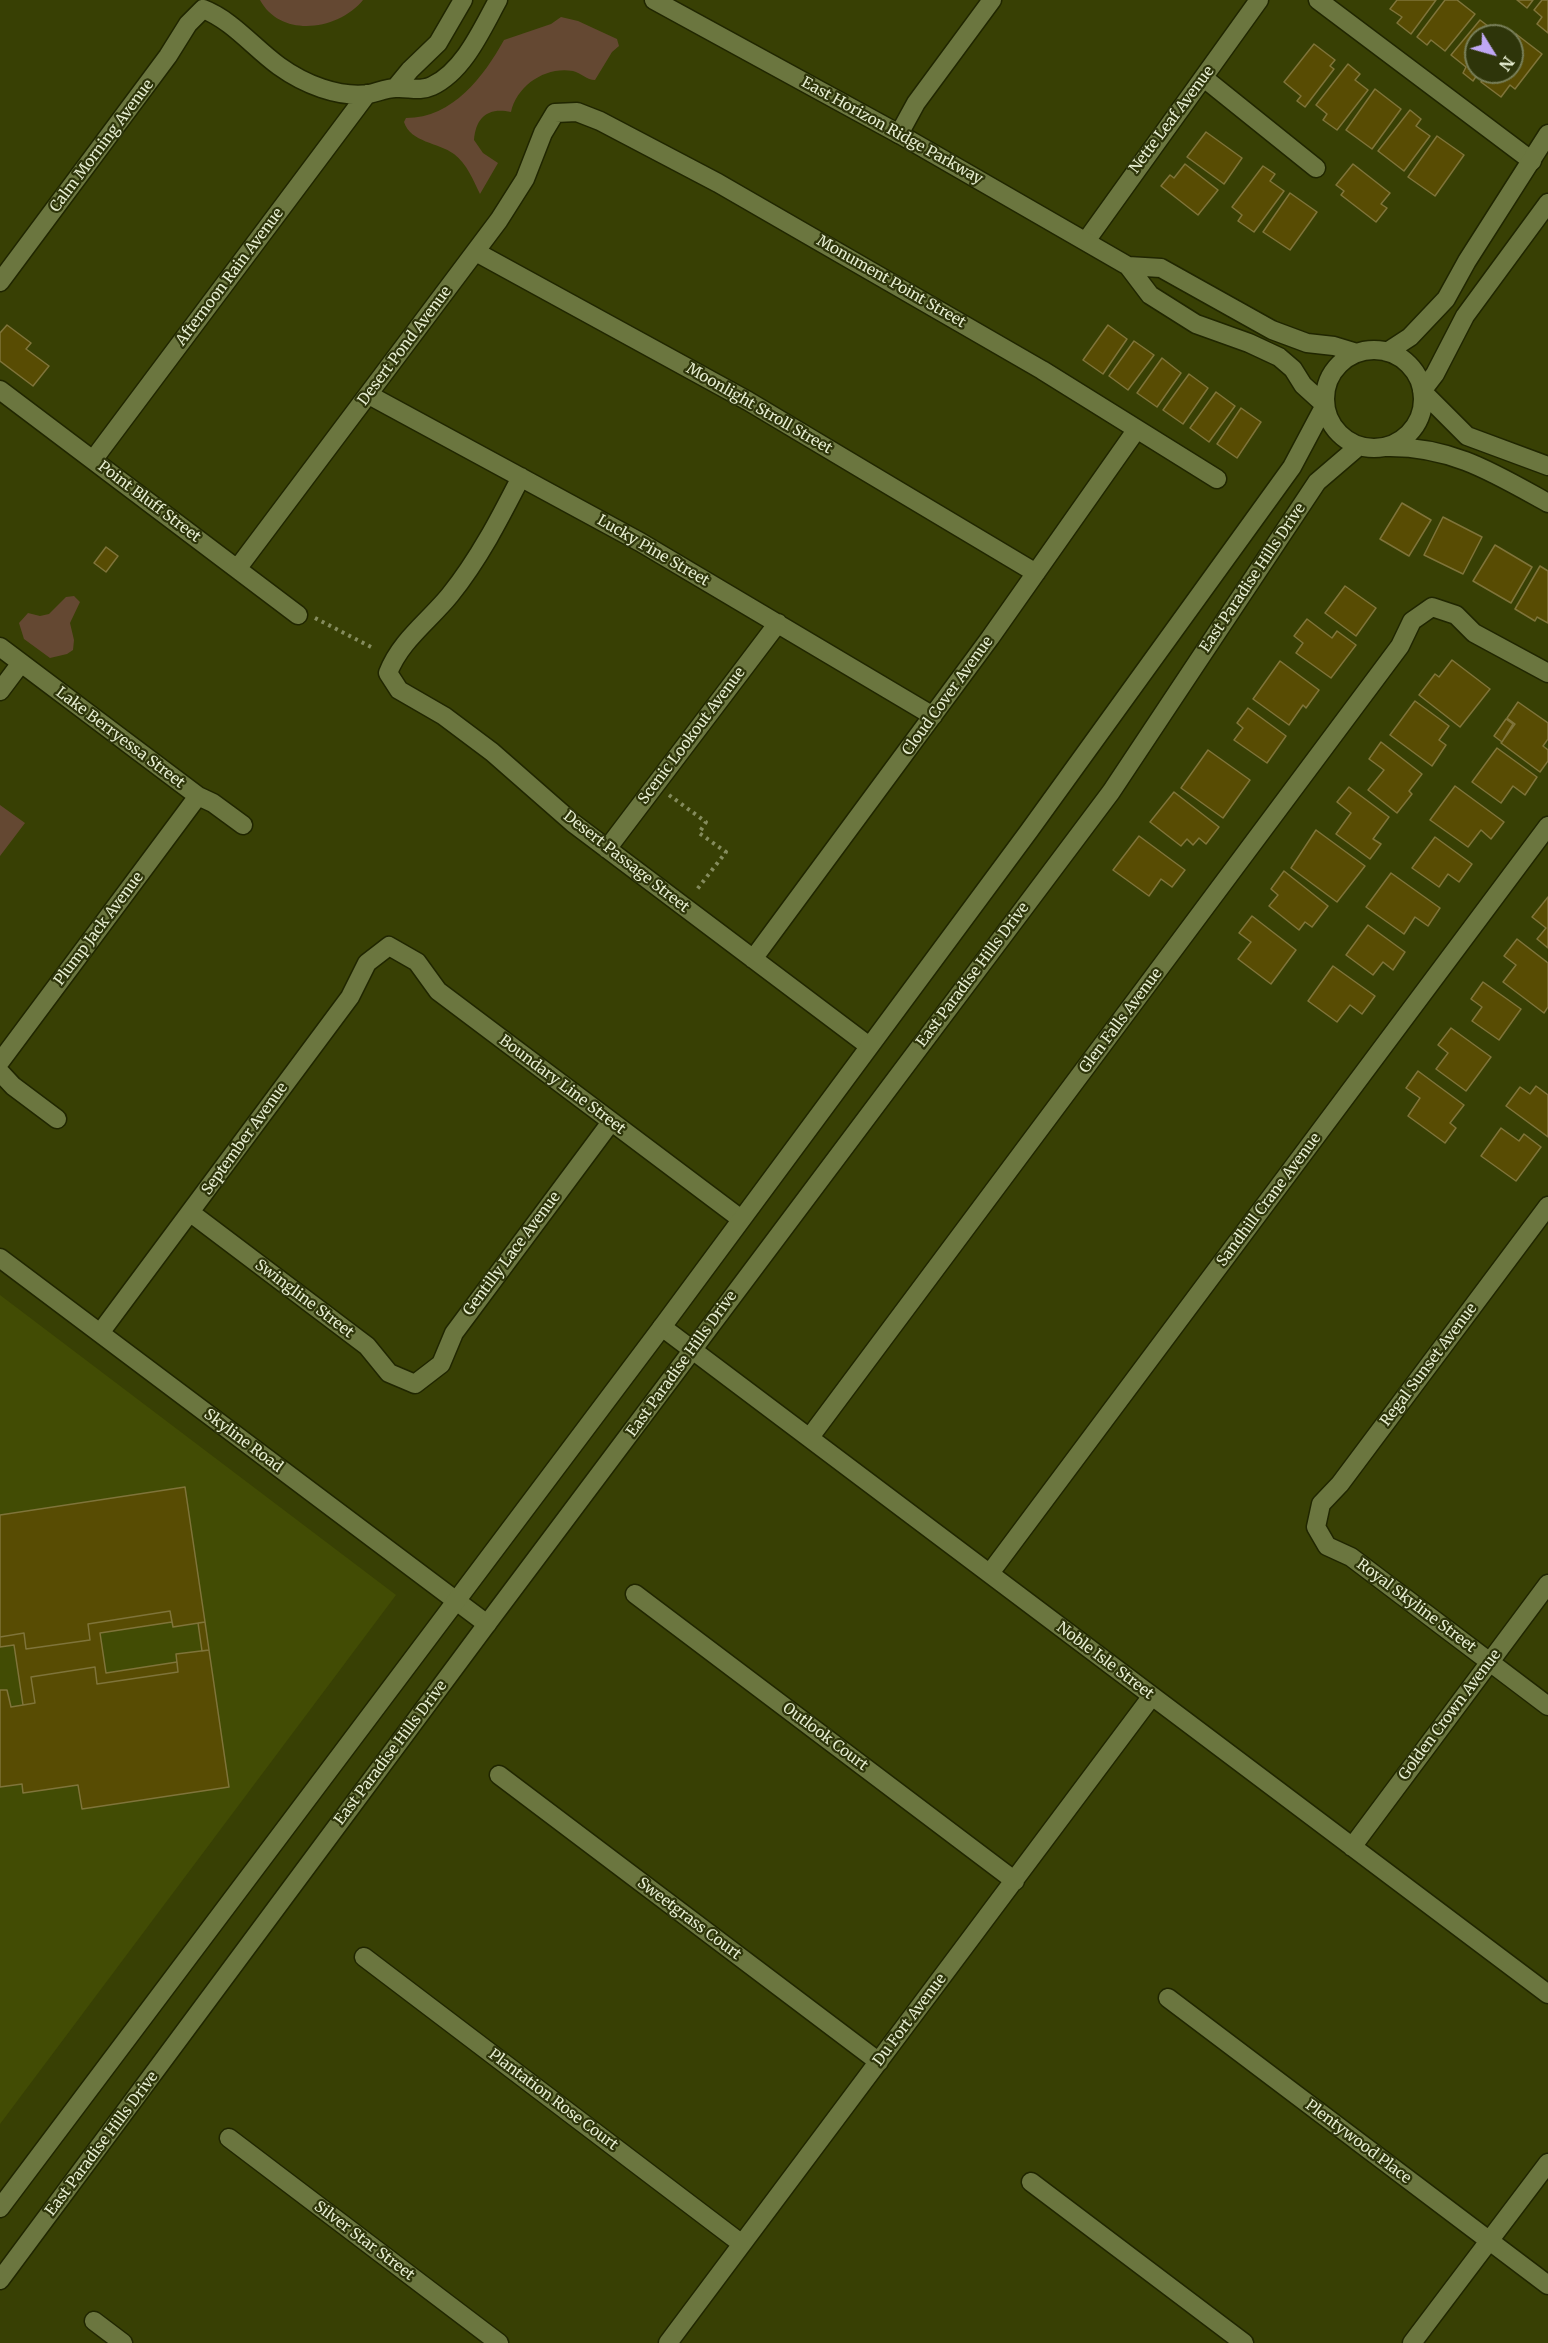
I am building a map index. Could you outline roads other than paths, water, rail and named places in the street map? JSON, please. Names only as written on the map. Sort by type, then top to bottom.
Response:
[{"type":"street","points":[[396,87],[438,43],[463,0]]},
{"type":"street","points":[[367,94],[396,87],[418,90],[432,86],[449,73],[477,37],[498,0]]},
{"type":"street","name":"East Horizon Ridge Parkway","points":[[654,0],[899,134],[1128,266],[1150,295],[1196,324],[1249,343],[1279,357],[1293,369],[1303,386],[1325,405]]},
{"type":"street","points":[[899,134],[916,103],[992,0]]},
{"type":"street","name":"Nette Leaf Avenue","points":[[1086,241],[1107,208],[1259,0]]},
{"type":"street","points":[[1318,0],[1532,161]]},
{"type":"street","name":"Calm Morning Avenue","points":[[0,282],[168,56],[188,24],[203,9],[220,15],[237,33],[300,80],[338,92],[367,94]]},
{"type":"street","points":[[1204,78],[1316,168]]},
{"type":"street","name":"Afternoon Rain Avenue","points":[[93,460],[367,94]]},
{"type":"street","name":"Monument Point Street","points":[[555,113],[577,111],[657,150],[916,296],[1217,479]]},
{"type":"street","name":"Desert Pond Avenue","points":[[237,569],[476,252],[525,179],[543,133],[555,113]]},
{"type":"street","points":[[1387,352],[1410,337],[1446,299],[1467,261],[1548,134]]},
{"type":"street","points":[[1385,447],[1410,432],[1423,406],[1422,391],[1435,374],[1465,316],[1548,203]]},
{"type":"street","name":"Moonlight Stroll Street","points":[[476,252],[748,402],[1036,573]]},
{"type":"street","name":"East Horizon Ridge Parkway","points":[[1128,266],[1161,268],[1272,330],[1306,343],[1334,346],[1357,353]]},
{"type":"street","points":[[1548,466],[1504,452],[1467,436],[1422,391],[1410,366],[1387,352],[1372,350],[1357,353],[1342,361],[1332,374],[1325,389],[1325,405],[1336,431],[1359,446],[1407,447],[1441,452],[1472,462],[1548,503]]},
{"type":"street","name":"Point Bluff Street","points":[[0,390],[237,569],[303,614]]},
{"type":"street","name":"Lucky Pine Street","points":[[369,395],[640,542],[933,716]]},
{"type":"street","name":"East Paradise Hills Drive","points":[[0,2208],[662,1327],[1029,831],[1292,467],[1325,405]]},
{"type":"street","name":"Cloud Cover Avenue","points":[[753,958],[933,716],[1137,429]]},
{"type":"street","name":"East Paradise Hills Drive","points":[[0,2280],[487,1624],[694,1350],[721,1310],[1111,792],[1317,482],[1359,446]]},
{"type":"street","name":"Desert Passage Street","points":[[521,477],[473,563],[451,595],[394,656],[388,673],[399,690],[444,716],[492,752],[573,823],[869,1046]]},
{"type":"street","name":"Glen Falls Avenue","points":[[810,1437],[1400,646],[1412,621],[1432,607],[1455,615],[1474,633],[1548,673]]},
{"type":"street","name":"Scenic Lookout Avenue","points":[[607,849],[778,623]]},
{"type":"street","name":"Lake Berryessa Street","points":[[0,647],[198,796],[213,803],[243,825]]},
{"type":"street","points":[[0,691],[21,663]]},
{"type":"street","name":"Plump Jack Avenue","points":[[0,1062],[198,796]]},
{"type":"street","name":"Sandhill Crane Avenue","points":[[990,1573],[1548,826]]},
{"type":"street","name":"Boundary Line Street","points":[[389,946],[417,962],[438,991],[741,1219]]},
{"type":"street","name":"September Avenue","points":[[100,1334],[350,997],[367,963],[389,946]]},
{"type":"street","points":[[0,1072],[13,1086],[57,1119]]},
{"type":"street","name":"Gentilly Lace Avenue","points":[[415,1384],[441,1364],[454,1333],[611,1122]]},
{"type":"street","name":"Regal Sunset Avenue","points":[[1316,1527],[1321,1504],[1340,1484],[1548,1206]]},
{"type":"street","name":"Swingline Street","points":[[191,1213],[367,1346],[389,1373],[415,1384]]},
{"type":"street","name":"Skyline Road","points":[[0,1258],[487,1624]]},
{"type":"street","name":"Noble Isle Street","points":[[662,1327],[1548,1994]]},
{"type":"street","name":"Royal Skyline Street","points":[[1316,1527],[1327,1546],[1351,1557],[1548,1706]]},
{"type":"street","name":"Golden Crown Avenue","points":[[1352,1847],[1548,1584]]},
{"type":"street","name":"Outlook Court","points":[[635,1594],[1015,1881]]},
{"type":"street","name":"Du Fort Avenue","points":[[668,2343],[1152,1696]]},
{"type":"street","name":"Sweetgrass Court","points":[[499,1775],[879,2062]]},
{"type":"street","name":"Plantation Rose Court","points":[[363,1957],[742,2244]]},
{"type":"street","name":"Plentywood Place","points":[[1168,1998],[1548,2285]]},
{"type":"street","name":"Silver Star Street","points":[[229,2138],[500,2343]]},
{"type":"street","points":[[1412,2343],[1548,2163]]},
{"type":"street","points":[[1031,2182],[1244,2343]]},
{"type":"street","points":[[94,2321],[123,2343]]}]
